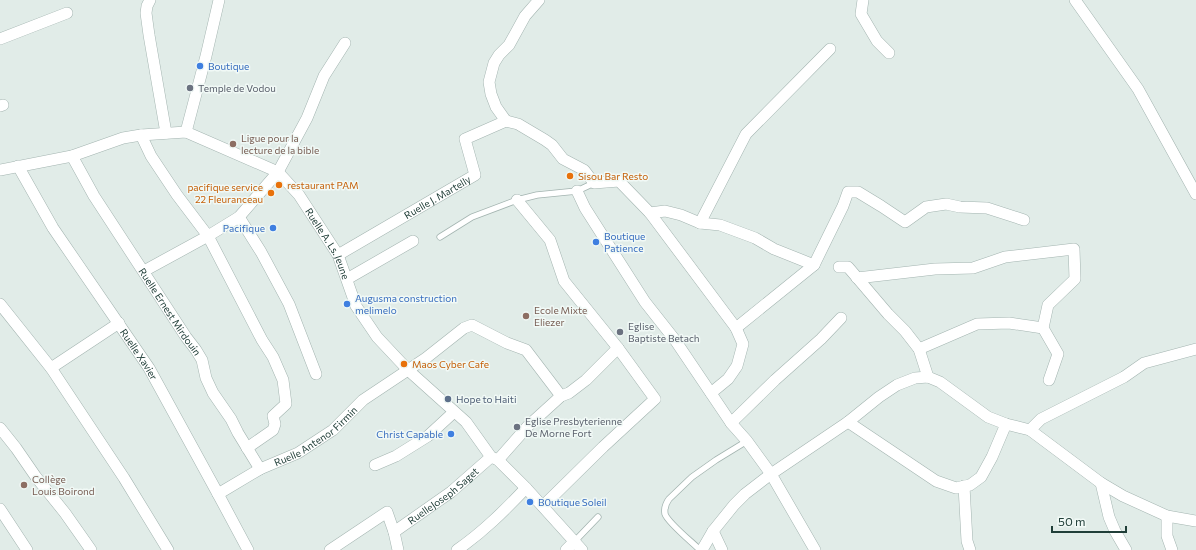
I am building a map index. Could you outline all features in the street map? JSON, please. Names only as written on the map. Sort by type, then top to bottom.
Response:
[{"type":"street","points":[[150,0],[146,13],[166,133]]},
{"type":"street","points":[[186,132],[219,0]]},
{"type":"street","points":[[540,0],[524,16],[509,45],[499,54],[494,63],[489,82],[491,94],[496,107],[506,121],[518,124],[545,140],[552,145],[563,159],[584,170],[594,183],[619,181],[650,213],[736,328],[743,344],[737,366],[728,379],[711,393]]},
{"type":"street","points":[[863,0],[861,14],[877,41],[889,53]]},
{"type":"street","points":[[1075,0],[1138,89],[1196,194]]},
{"type":"street","points":[[0,39],[67,13]]},
{"type":"street","points":[[144,271],[239,217],[278,172],[307,118],[324,76],[345,43]]},
{"type":"street","points":[[700,223],[746,134],[830,49]]},
{"type":"street","name":"Ruelle J. Martelly","points":[[338,255],[475,175],[465,140],[506,121]]},
{"type":"street","name":"Ruelle A. Ls. Jeune","points":[[0,170],[72,156],[124,138],[141,135],[186,132],[278,172],[299,195],[338,255],[356,306],[377,337],[408,370],[466,422],[494,459],[526,488],[582,550]]},
{"type":"street","points":[[141,135],[155,163],[208,236],[262,340],[273,358],[283,380],[286,404],[273,416],[276,424],[273,430],[247,448]]},
{"type":"street","name":"Ruelle Ernest Mirdouin","points":[[72,156],[94,196],[196,350],[202,360],[206,378],[213,393],[231,418],[238,433],[260,469]]},
{"type":"street","name":"Ruelle Xavier","points":[[18,166],[53,228],[149,368],[248,550]]},
{"type":"street","points":[[577,191],[586,208],[645,302],[675,340],[731,423],[747,441],[771,474],[815,550]]},
{"type":"street","points":[[736,328],[814,265],[843,206],[848,192],[858,192],[905,222],[926,207],[946,204],[960,207],[987,208],[1024,220]]},
{"type":"street","points":[[517,200],[550,240],[564,281],[618,348],[655,399],[603,447],[543,506]]},
{"type":"street","points":[[650,213],[665,211],[681,215],[700,223],[720,225],[755,238],[774,249],[814,265]]},
{"type":"street","points":[[239,217],[262,252],[289,304],[316,374]]},
{"type":"street","points":[[347,279],[413,241]]},
{"type":"street","points":[[857,278],[935,269],[973,268],[1005,257],[1074,249],[1075,279],[1048,305],[1043,328],[1058,354],[1048,380]]},
{"type":"street","points":[[839,267],[848,267],[888,314],[905,331],[919,349],[928,377]]},
{"type":"street","points":[[0,304],[51,368],[124,478],[168,550]]},
{"type":"street","points":[[731,423],[775,380],[821,339],[841,318]]},
{"type":"street","points":[[51,368],[118,323]]},
{"type":"street","points":[[919,349],[977,324],[1009,323],[1043,328]]},
{"type":"street","name":"Ruelle Antenor Firmin","points":[[218,494],[260,469],[298,453],[334,430],[363,400],[445,344],[464,328],[472,325],[507,343],[526,350],[560,396]]},
{"type":"street","name":"RuelleJoseph Saget","points":[[394,532],[451,492],[494,459],[560,396],[569,393],[586,380],[618,348]]},
{"type":"street","points":[[1030,430],[1041,419],[1124,377],[1144,363],[1196,349]]},
{"type":"street","points":[[701,550],[713,531],[734,505],[745,494],[771,474],[848,422],[879,397],[897,385],[915,378],[928,377],[940,382],[988,417],[1006,424],[1030,430],[1101,483],[1123,496],[1166,516],[1196,521]]},
{"type":"street","points":[[375,465],[396,456],[428,436],[454,412]]},
{"type":"street","points":[[848,422],[936,480],[956,488],[970,485],[981,478],[1006,424]]},
{"type":"street","points":[[0,428],[91,550]]},
{"type":"street","points":[[1101,483],[1109,517],[1115,532],[1126,550]]},
{"type":"street","points":[[964,486],[967,541],[970,550]]},
{"type":"street","points":[[457,550],[474,538],[497,518],[526,488]]},
{"type":"street","points":[[0,509],[27,550]]},
{"type":"street","points":[[330,550],[387,512],[398,550]]},
{"type":"street","points":[[1166,516],[1167,536],[1172,550]]},
{"type":"street","points":[[713,531],[722,550]]},
{"type":"street","points":[[566,550],[575,541]]},
{"type":"lane","points":[[440,237],[472,217],[517,200],[537,195],[577,191],[594,183]]},
{"type":"lane","points":[[701,550],[667,518],[665,508],[666,503],[692,477],[747,441]]},
{"type":"lane","points":[[575,541],[598,517]]},
{"type":"place","name":"Boutique","points":[[200,66]]},
{"type":"place","name":"Temple de Vodou","points":[[190,88]]},
{"type":"place","name":"Ligue pour la lecture de la bible","points":[[233,144]]},
{"type":"place","name":"Sisou Bar Resto","points":[[570,176]]},
{"type":"place","name":"restaurant PAM","points":[[279,185]]},
{"type":"place","name":"pacifique service 22 Fleuranceau","points":[[271,193]]},
{"type":"place","name":"Pacifique","points":[[273,228]]},
{"type":"place","name":"Boutique Patience","points":[[596,242]]},
{"type":"place","name":"Augusma construction melimelo","points":[[347,304]]},
{"type":"place","name":"Ecole Mixte Eliezer","points":[[526,316]]},
{"type":"place","name":"Eglise Baptiste Betach","points":[[620,332]]},
{"type":"place","name":"Maos Cyber Cafe","points":[[404,364]]},
{"type":"place","name":"Hope to Haiti","points":[[448,399]]},
{"type":"place","name":"Eglise Presbyterienne De Morne Fort","points":[[517,427]]},
{"type":"place","name":"Christ Capable","points":[[451,434]]},
{"type":"place","name":"Collège Louis Boirond","points":[[24,485]]},
{"type":"place","name":"B0utique Soleil","points":[[530,502]]}]
